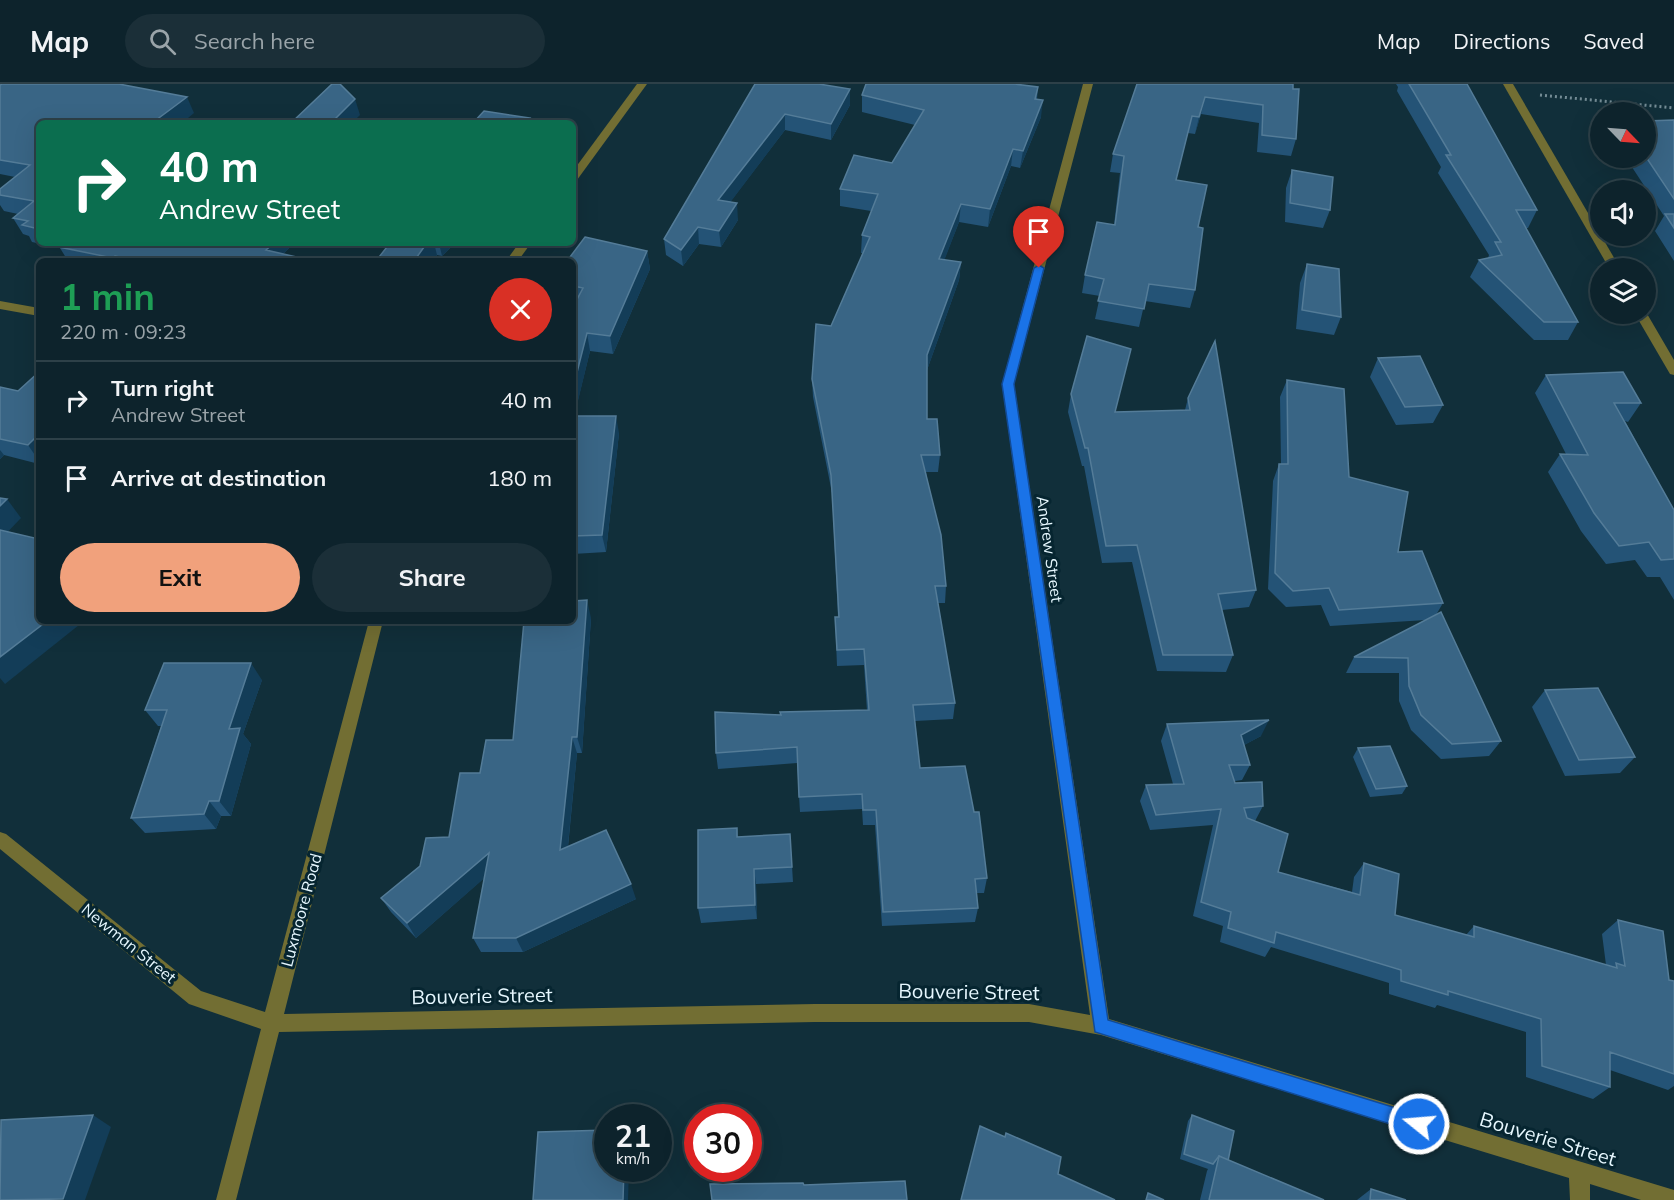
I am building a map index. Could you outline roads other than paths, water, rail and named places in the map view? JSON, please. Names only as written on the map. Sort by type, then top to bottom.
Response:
[{"type":"street","points":[[576,174],[642,84]]},
{"type":"street","name":"Andrew Street","points":[[1088,84],[1008,384],[1101,1026]]},
{"type":"street","points":[[1510,88],[1609,258]]},
{"type":"street","points":[[0,305],[36,311]]},
{"type":"street","points":[[1647,324],[1674,372]]},
{"type":"street","name":"Luxmoore Road","points":[[226,1200],[375,624]]},
{"type":"street","name":"Newman Street","points":[[0,839],[196,998],[272,1023]]},
{"type":"street","name":"Bouverie Street","points":[[272,1023],[815,1013],[1029,1013],[1101,1026],[1674,1200]]},
{"type":"street","points":[[1579,1173],[1580,1200]]}]
